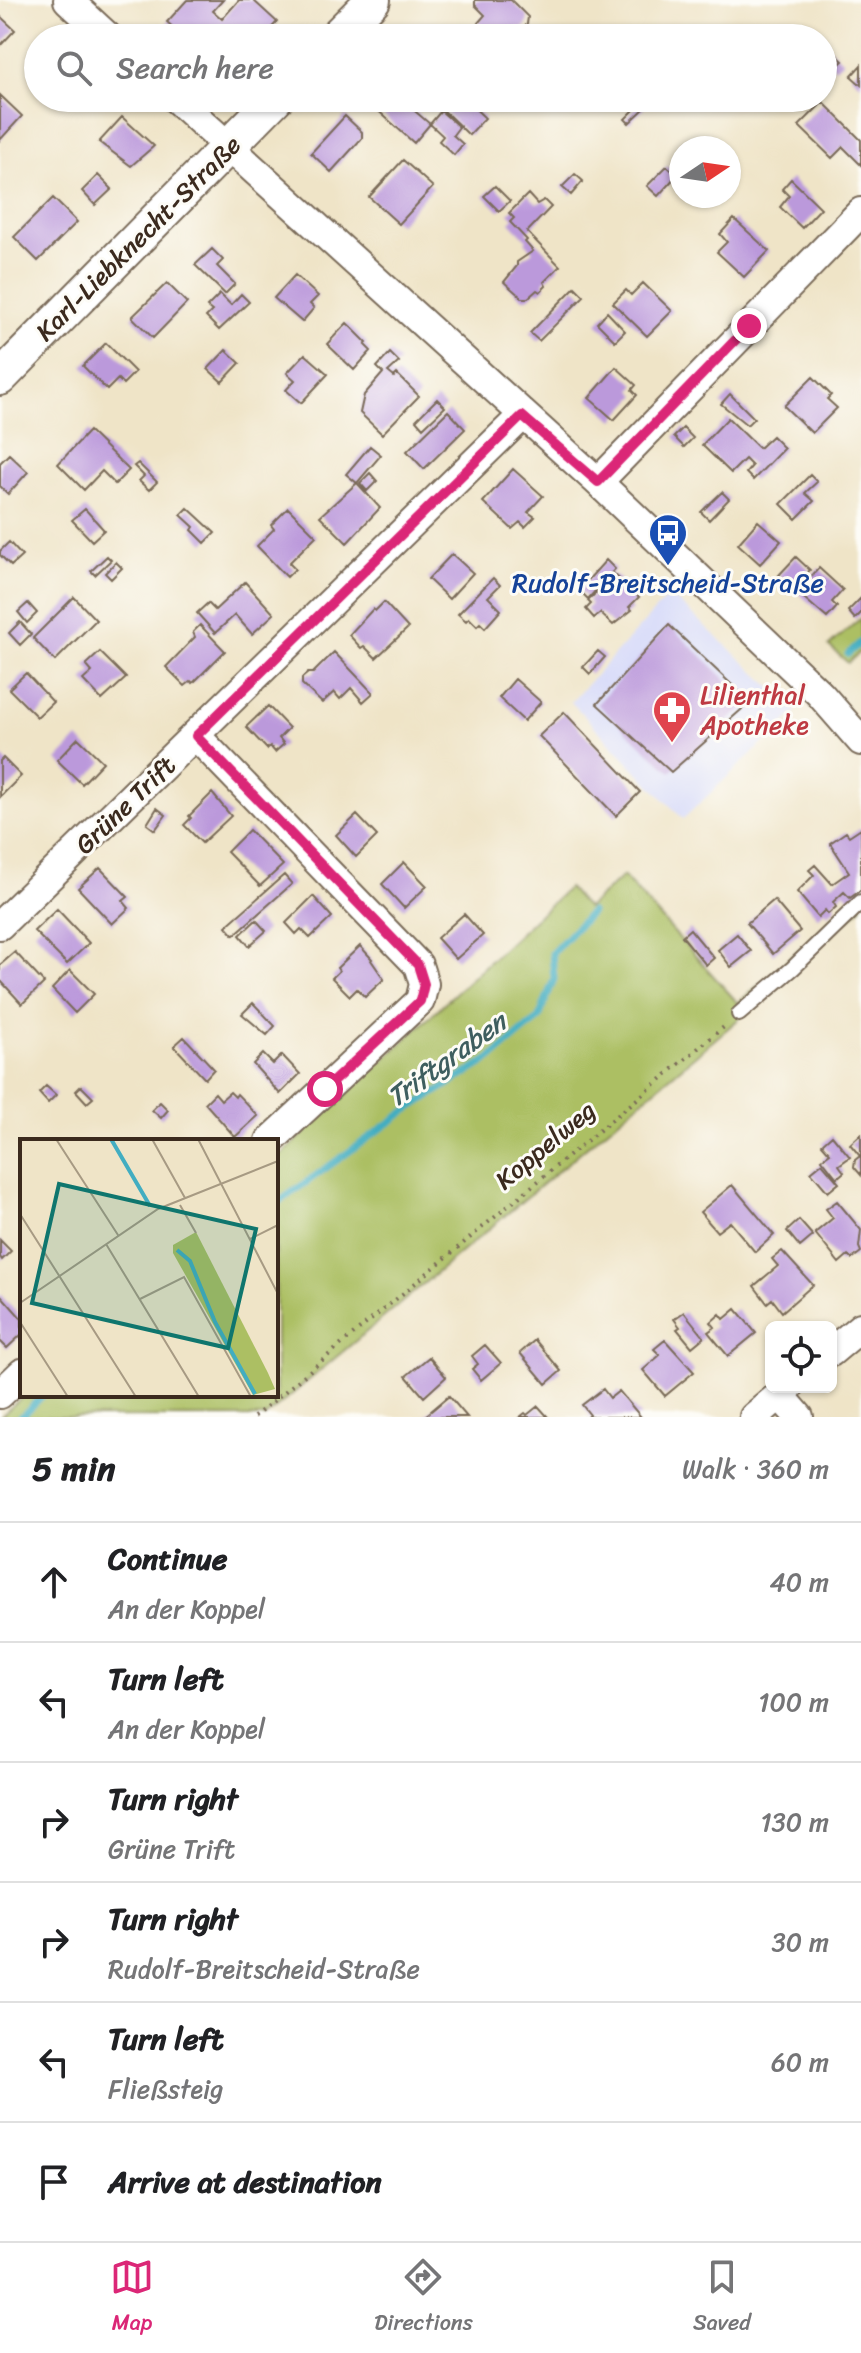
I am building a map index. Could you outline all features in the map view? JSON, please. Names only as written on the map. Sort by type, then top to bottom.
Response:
[{"type":"street","points":[[68,0],[94,24]]},
{"type":"street","points":[[349,24],[373,0]]},
{"type":"street","points":[[190,112],[598,482],[822,696],[861,741]]},
{"type":"street","name":"Karl-Liebknecht-Straße","points":[[0,378],[263,112]]},
{"type":"street","points":[[598,482],[861,212]]},
{"type":"street","name":"Grüne Trift","points":[[0,925],[522,416]]},
{"type":"street","points":[[196,736],[418,965],[424,984],[420,1001],[272,1139]]},
{"type":"street","points":[[837,1347],[861,1327]]},
{"type":"street","points":[[0,1394],[20,1375]]},
{"type":"street","points":[[754,1417],[783,1393]]},
{"type":"street","points":[[786,1393],[799,1417]]},
{"type":"lane","points":[[739,1014],[793,968],[861,902]]},
{"type":"path","name":"Koppelweg","points":[[254,1417],[739,1014]]},
{"type":"shaded area","points":[[670,594],[797,711],[683,819],[571,702]]},
{"type":"green space","points":[[861,618],[861,651],[848,663],[829,646]]},
{"type":"green space","points":[[623,876],[738,1003],[814,936],[861,889],[861,908],[746,1013],[265,1417],[0,1417],[22,1397],[278,1397],[278,1158],[568,888],[587,908]]},
{"type":"building","points":[[187,0],[223,0],[213,11],[222,19],[239,0],[253,0],[277,22],[169,24],[167,22]]},
{"type":"building","points":[[475,0],[511,0],[528,17],[527,24],[479,24],[485,15],[475,5]]},
{"type":"building","points":[[0,16],[15,30],[0,46]]},
{"type":"building","points":[[861,65],[861,85],[851,76]]},
{"type":"building","points":[[0,95],[22,116],[0,140]]},
{"type":"building","points":[[380,112],[416,112],[430,124],[414,143]]},
{"type":"building","points":[[442,112],[459,127],[453,135],[463,144],[454,155],[439,141],[443,136],[430,124]]},
{"type":"building","points":[[445,112],[479,112],[485,118],[469,135]]},
{"type":"building","points":[[632,112],[641,112],[629,123],[625,119]]},
{"type":"building","points":[[813,112],[833,112],[861,140],[861,165],[843,147],[832,158],[799,126]]},
{"type":"building","points":[[345,116],[362,132],[362,138],[331,172],[311,153]]},
{"type":"building","points":[[122,117],[154,146],[131,166],[99,142]]},
{"type":"building","points":[[403,160],[433,187],[399,224],[369,197]]},
{"type":"building","points":[[667,166],[669,168],[669,184],[658,196],[647,186]]},
{"type":"building","points":[[575,174],[583,181],[571,195],[562,187]]},
{"type":"building","points":[[98,175],[112,189],[95,205],[82,191]]},
{"type":"building","points":[[791,179],[821,208],[802,228],[780,207],[789,196],[782,189]]},
{"type":"building","points":[[495,186],[510,201],[499,211],[484,196]]},
{"type":"building","points":[[528,194],[537,204],[544,200],[551,207],[527,232],[560,266],[544,282],[546,286],[540,292],[537,290],[528,298],[522,298],[504,282],[517,262],[533,251],[510,222],[514,218],[509,213]]},
{"type":"building","points":[[53,198],[77,222],[38,261],[14,237]]},
{"type":"building","points":[[734,219],[769,251],[744,277],[717,252],[727,242],[720,234]]},
{"type":"building","points":[[212,249],[223,260],[217,266],[235,284],[225,294],[195,265]]},
{"type":"building","points":[[295,275],[318,296],[310,304],[314,308],[302,322],[274,298]]},
{"type":"building","points":[[167,283],[187,303],[153,338],[132,317]]},
{"type":"building","points":[[643,283],[672,311],[647,336],[613,303],[626,290],[631,295]]},
{"type":"building","points":[[575,287],[584,296],[539,341],[530,333]]},
{"type":"building","points":[[220,294],[231,305],[241,294],[249,302],[219,330],[206,317],[212,311],[207,307]]},
{"type":"building","points":[[607,312],[625,331],[615,341],[597,323]]},
{"type":"building","points":[[347,323],[371,351],[354,370],[327,344]]},
{"type":"building","points":[[106,343],[135,372],[123,384],[118,379],[107,390],[83,366]]},
{"type":"building","points":[[226,350],[240,363],[222,382],[208,369]]},
{"type":"building","points":[[390,353],[399,362],[388,372],[394,377],[397,374],[419,396],[382,434],[360,413],[364,395],[383,373],[377,367]]},
{"type":"building","points":[[305,354],[328,374],[301,403],[286,390],[295,380],[287,373]]},
{"type":"building","points":[[616,367],[636,385],[632,390],[637,395],[614,420],[589,398]]},
{"type":"building","points":[[813,377],[831,395],[827,399],[837,408],[812,433],[784,406]]},
{"type":"building","points":[[730,394],[754,418],[747,425],[721,404]]},
{"type":"building","points":[[437,399],[445,407],[423,428],[416,420]]},
{"type":"building","points":[[448,411],[465,429],[424,469],[407,451]]},
{"type":"building","points":[[728,418],[759,448],[772,436],[784,448],[753,480],[746,473],[752,466],[745,459],[731,473],[702,445]]},
{"type":"building","points":[[683,428],[693,438],[684,447],[674,437]]},
{"type":"building","points":[[89,431],[129,470],[115,484],[102,471],[84,490],[58,464]]},
{"type":"building","points":[[370,446],[381,455],[357,483],[346,474]]},
{"type":"building","points":[[9,454],[28,472],[8,494],[0,486],[0,463]]},
{"type":"building","points":[[138,463],[157,482],[149,490],[139,481],[144,476],[134,466]]},
{"type":"building","points":[[513,469],[543,496],[528,512],[535,517],[525,527],[520,522],[512,529],[483,502]]},
{"type":"building","points":[[370,473],[377,481],[367,491],[360,483]]},
{"type":"building","points":[[810,475],[817,482],[805,493],[814,501],[796,519],[781,504]]},
{"type":"building","points":[[357,483],[380,508],[347,543],[320,516]]},
{"type":"building","points":[[722,492],[729,499],[709,520],[701,512]]},
{"type":"building","points":[[188,508],[215,533],[205,543],[181,515]]},
{"type":"building","points":[[288,508],[316,536],[289,563],[295,569],[287,577],[257,546],[274,529],[271,525]]},
{"type":"building","points":[[85,509],[104,530],[92,541],[72,520]]},
{"type":"building","points":[[758,521],[781,541],[760,564],[738,544]]},
{"type":"building","points":[[9,542],[22,556],[11,566],[0,555]]},
{"type":"building","points":[[452,554],[473,573],[449,599],[428,579]]},
{"type":"building","points":[[107,556],[111,560],[95,575],[91,571]]},
{"type":"building","points":[[796,557],[810,570],[793,588],[779,575]]},
{"type":"building","points":[[606,560],[615,569],[588,599],[579,590]]},
{"type":"building","points":[[116,562],[122,568],[111,579],[105,573]]},
{"type":"building","points":[[819,568],[843,590],[832,602],[837,607],[827,618],[797,592]]},
{"type":"building","points":[[614,574],[639,597],[629,607],[632,610],[613,625],[600,613],[594,618],[586,609],[591,604],[588,601]]},
{"type":"building","points":[[493,578],[500,585],[488,597],[501,610],[485,628],[480,623],[477,626],[469,618],[466,621],[458,614]]},
{"type":"building","points":[[245,582],[274,614],[252,634],[235,615],[215,633],[197,613],[208,603],[215,610]]},
{"type":"building","points":[[74,597],[96,620],[55,661],[33,638]]},
{"type":"building","points":[[861,598],[861,613],[855,619],[848,611]]},
{"type":"building","points":[[384,602],[408,628],[376,658],[349,635],[373,609],[375,611]]},
{"type":"building","points":[[28,603],[37,613],[27,623],[18,612]]},
{"type":"building","points":[[20,622],[31,634],[20,645],[9,633]]},
{"type":"building","points":[[200,625],[225,651],[193,683],[191,681],[185,686],[166,667],[195,637],[193,632]]},
{"type":"building","points":[[669,625],[750,702],[671,772],[597,704]]},
{"type":"building","points":[[598,651],[605,657],[590,674],[583,667]]},
{"type":"building","points":[[100,652],[126,678],[102,700],[83,680],[92,672],[86,665]]},
{"type":"building","points":[[334,652],[373,693],[363,702],[351,688],[340,699],[334,692],[322,703],[302,684],[302,678],[313,673]]},
{"type":"building","points":[[26,673],[53,702],[37,717],[9,689]]},
{"type":"building","points":[[515,679],[541,702],[524,721],[499,698]]},
{"type":"building","points":[[268,706],[289,728],[279,738],[284,744],[275,752],[270,746],[267,749],[246,727]]},
{"type":"building","points":[[564,712],[640,792],[616,816],[539,736]]},
{"type":"building","points":[[78,738],[103,762],[82,784],[57,760]]},
{"type":"building","points":[[3,758],[21,776],[0,797],[0,761]]},
{"type":"building","points":[[212,793],[231,816],[202,843],[184,825]]},
{"type":"building","points":[[157,808],[166,815],[155,830],[147,824]]},
{"type":"building","points":[[357,815],[377,836],[356,857],[336,835]]},
{"type":"building","points":[[861,828],[861,890],[850,898],[844,892],[833,902],[836,907],[828,914],[825,910],[818,917],[797,892],[814,875],[809,870],[815,865],[832,884],[849,872],[830,843],[846,832],[849,836]]},
{"type":"building","points":[[249,830],[283,865],[260,886],[227,852]]},
{"type":"building","points":[[404,862],[427,886],[404,908],[382,884]]},
{"type":"building","points":[[100,868],[128,897],[123,901],[129,908],[112,924],[78,888]]},
{"type":"building","points":[[284,875],[292,884],[234,935],[226,926]]},
{"type":"building","points":[[313,896],[332,917],[310,938],[301,929],[296,934],[286,923]]},
{"type":"building","points":[[774,900],[800,931],[773,954],[747,923]]},
{"type":"building","points":[[57,909],[89,943],[67,964],[34,931]]},
{"type":"building","points":[[464,914],[483,935],[456,959],[437,938]]},
{"type":"building","points":[[256,920],[266,931],[249,946],[240,935]]},
{"type":"building","points":[[690,929],[714,958],[706,965],[682,936]]},
{"type":"building","points":[[737,934],[751,951],[731,967],[718,950]]},
{"type":"building","points":[[360,946],[384,979],[365,997],[357,989],[350,996],[332,978],[339,971],[337,968]]},
{"type":"building","points":[[15,952],[44,983],[22,1004],[0,980],[0,965]]},
{"type":"building","points":[[70,970],[94,994],[75,1013],[52,989]]},
{"type":"building","points":[[253,1003],[275,1026],[267,1035],[242,1014]]},
{"type":"building","points":[[184,1037],[214,1069],[205,1079],[174,1046]]},
{"type":"building","points":[[263,1054],[273,1064],[282,1055],[300,1074],[280,1094],[253,1064]]},
{"type":"building","points":[[46,1086],[56,1095],[48,1103],[39,1093]]},
{"type":"building","points":[[81,1086],[93,1098],[87,1103],[76,1091]]},
{"type":"building","points":[[230,1092],[235,1097],[237,1094],[258,1116],[235,1137],[205,1103],[215,1093],[221,1100]]},
{"type":"building","points":[[160,1102],[168,1110],[161,1118],[152,1110]]},
{"type":"building","points":[[861,1134],[861,1175],[854,1167],[855,1160],[860,1156],[850,1144]]},
{"type":"building","points":[[832,1135],[850,1157],[839,1165],[844,1172],[837,1178],[822,1159],[830,1153],[822,1144]]},
{"type":"building","points":[[822,1163],[839,1183],[828,1192],[811,1172]]},
{"type":"building","points":[[732,1185],[774,1235],[755,1252],[730,1222],[717,1232],[700,1212]]},
{"type":"building","points":[[837,1201],[861,1230],[861,1252],[852,1259],[848,1255],[839,1263],[815,1233],[833,1218],[826,1209]]},
{"type":"building","points":[[799,1220],[813,1236],[800,1247],[787,1231]]},
{"type":"building","points":[[0,1240],[11,1251],[2,1260],[0,1257]]},
{"type":"building","points":[[782,1251],[813,1285],[782,1312],[772,1299],[767,1303],[754,1286],[778,1266],[772,1259]]},
{"type":"building","points":[[0,1294],[20,1317],[20,1336],[7,1348],[0,1341]]},
{"type":"building","points":[[736,1309],[756,1333],[728,1356],[708,1332],[715,1327],[711,1322],[720,1314],[724,1319]]},
{"type":"building","points":[[684,1312],[704,1337],[692,1347],[677,1329],[680,1327],[674,1319]]},
{"type":"building","points":[[535,1340],[561,1371],[546,1384],[520,1353]]},
{"type":"building","points":[[665,1340],[694,1372],[665,1396],[643,1370],[660,1355],[654,1349]]},
{"type":"building","points":[[485,1345],[501,1363],[481,1380],[472,1369],[478,1364],[472,1356]]},
{"type":"building","points":[[429,1357],[446,1377],[424,1397],[406,1376]]},
{"type":"building","points":[[603,1389],[610,1398],[619,1391],[641,1417],[588,1417],[590,1415],[582,1405]]},
{"type":"building","points":[[449,1396],[467,1417],[424,1417]]},
{"type":"building","points":[[538,1406],[548,1417],[520,1417],[525,1413],[527,1415]]},
{"type":"waterway","points":[[848,654],[861,642]]},
{"type":"waterway","name":"Triftgraben","points":[[278,1203],[406,1111],[490,1059],[539,1018],[554,979],[552,953],[591,912]]},
{"type":"waterway","name":"Triftgraben","points":[[21,1417],[41,1397]]},
{"type":"place","name":"Rudolf-Breitscheid-Straße","points":[[668,567]]},
{"type":"place","name":"Lilienthal Apotheke","points":[[672,744]]},
{"type":"route","points":[[325,1089],[420,1001],[424,984],[418,965],[196,736],[522,416],[598,482],[749,326]]}]
